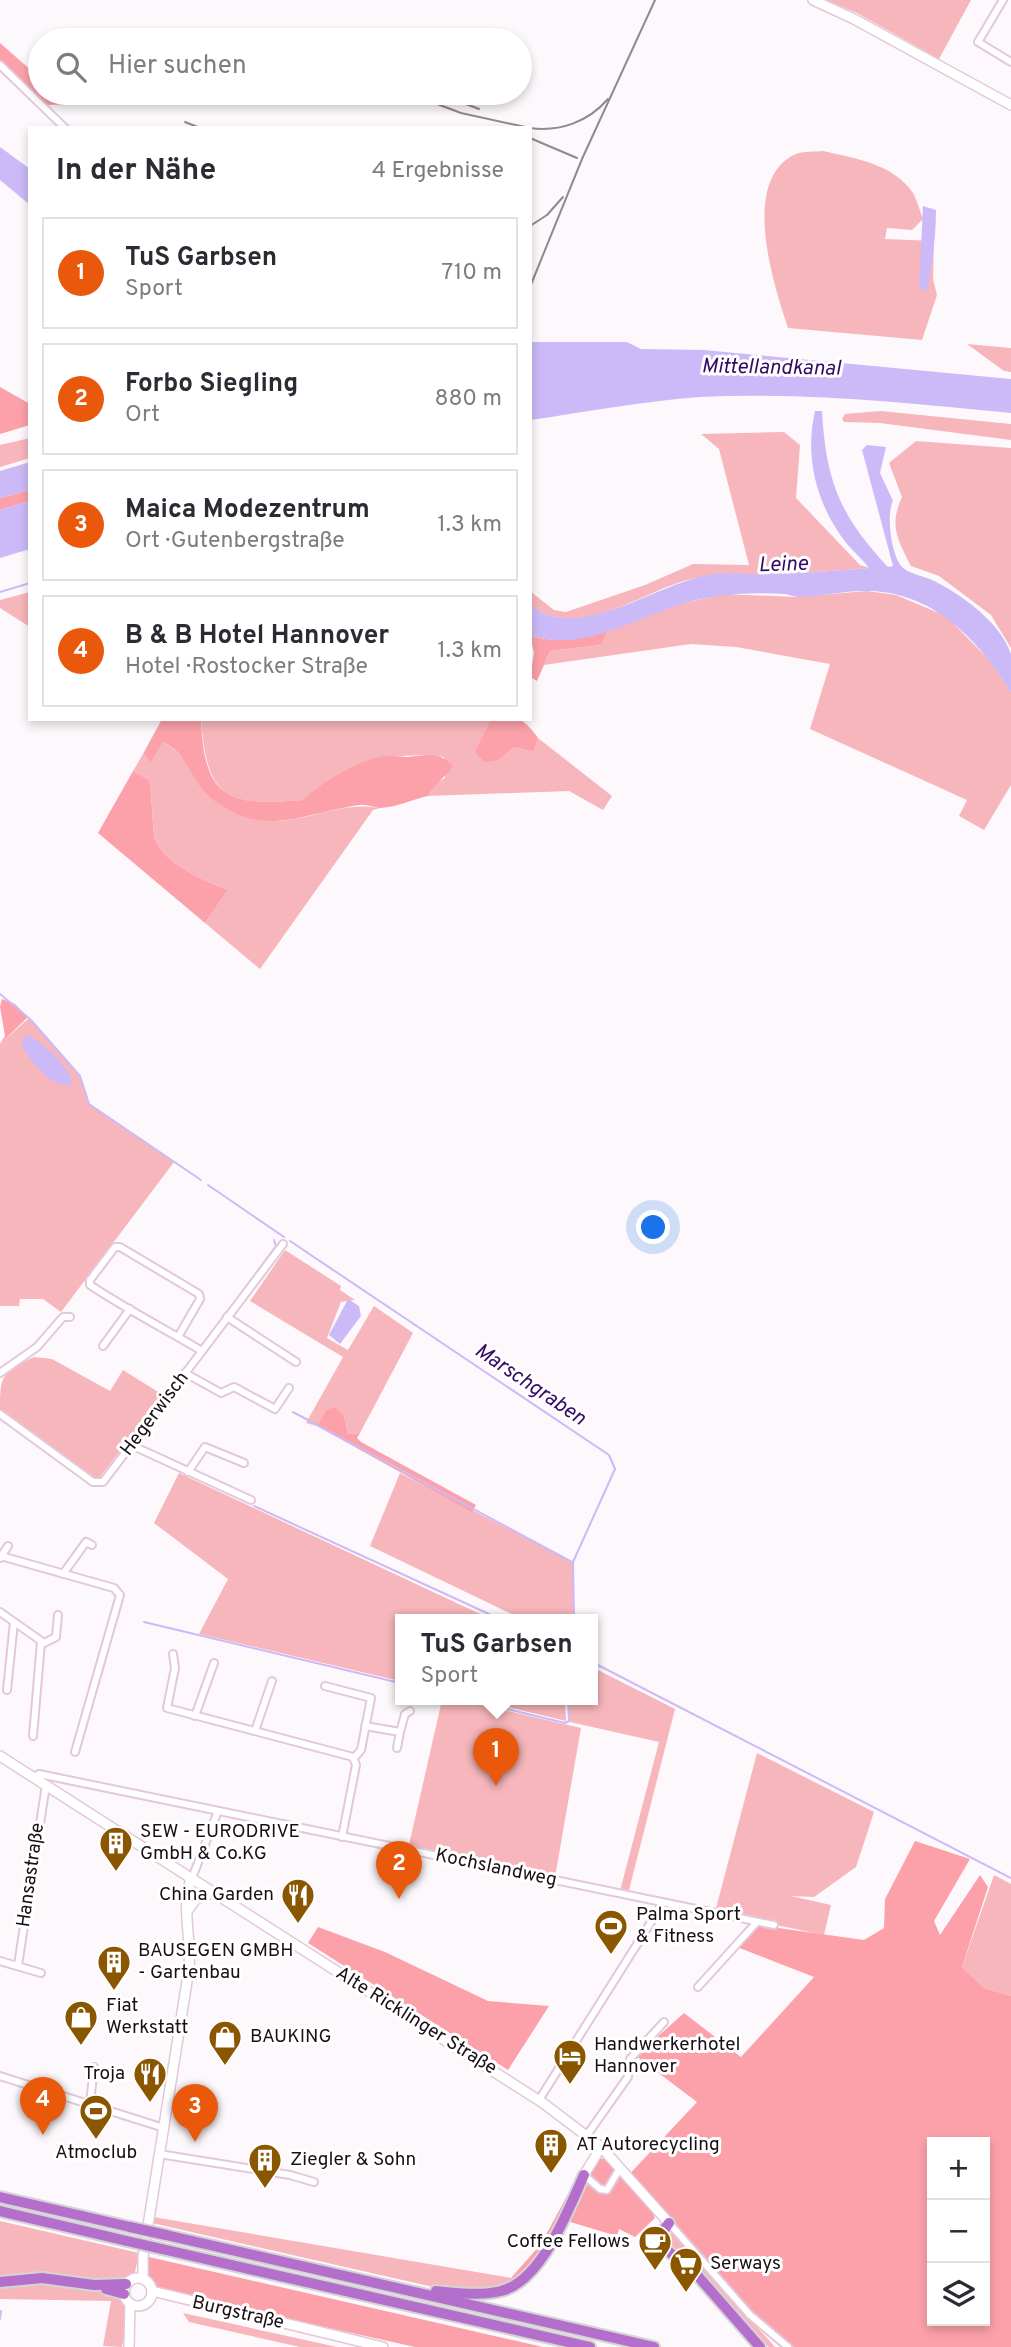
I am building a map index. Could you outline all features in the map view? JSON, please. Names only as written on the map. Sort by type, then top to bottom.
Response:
[{"type":"highway","points":[[381,2283],[446,2292],[499,2292],[514,2286],[536,2264],[554,2237],[584,2175]]},
{"type":"highway","points":[[0,2197],[654,2347]]},
{"type":"highway","points":[[0,2211],[590,2347]]},
{"type":"highway","points":[[670,2223],[661,2234],[662,2246],[696,2274],[760,2347]]},
{"type":"highway","points":[[0,2282],[42,2278],[133,2291]]},
{"type":"street","points":[[813,0],[1011,105]]},
{"type":"street","points":[[1003,0],[978,42],[1011,62]]},
{"type":"street","points":[[0,65],[28,92]]},
{"type":"street","points":[[41,105],[63,126]]},
{"type":"street","name":"Hegerwisch","points":[[0,1414],[95,1483],[105,1481],[283,1244]]},
{"type":"street","points":[[178,1337],[200,1299],[199,1294],[118,1247],[91,1278],[92,1286],[130,1309],[178,1337],[202,1351]]},
{"type":"street","points":[[103,1346],[130,1309]]},
{"type":"street","points":[[0,1373],[37,1347],[62,1317],[70,1317]]},
{"type":"street","points":[[227,1317],[296,1362]]},
{"type":"street","points":[[185,1373],[221,1393],[234,1387],[275,1409],[289,1388]]},
{"type":"street","points":[[131,1446],[250,1500]]},
{"type":"street","points":[[188,1472],[200,1451],[207,1446],[244,1463]]},
{"type":"street","points":[[63,1574],[86,1542],[92,1545]]},
{"type":"street","points":[[8,1545],[1,1557],[114,1588],[121,1598],[75,1752]]},
{"type":"street","points":[[0,1612],[41,1642],[54,1639],[58,1615]]},
{"type":"street","points":[[7,1690],[14,1622]]},
{"type":"street","points":[[33,1736],[41,1642]]},
{"type":"street","points":[[173,1654],[175,1668],[167,1708],[354,1758]]},
{"type":"street","points":[[195,1716],[214,1663]]},
{"type":"street","points":[[255,1731],[272,1681]]},
{"type":"street","points":[[325,1686],[371,1698],[361,1750],[354,1758]]},
{"type":"street","points":[[397,1748],[405,1714],[410,1711]]},
{"type":"street","points":[[365,1726],[400,1732]]},
{"type":"street","name":"Alte Ricklinger Straße","points":[[0,1756],[539,2100],[587,2135],[670,2223],[750,2315],[784,2346]]},
{"type":"street","points":[[342,1837],[356,1765],[354,1758]]},
{"type":"street","name":"Kochslandweg","points":[[34,1777],[39,1774],[774,1926]]},
{"type":"street","name":"Hansastraße","points":[[18,1965],[46,1785]]},
{"type":"street","points":[[129,2347],[133,2291],[143,2257],[191,1954],[187,1887],[218,1811]]},
{"type":"street","points":[[188,1910],[196,1899],[214,1892]]},
{"type":"street","points":[[539,2100],[663,1903]]},
{"type":"street","points":[[698,1987],[756,1923]]},
{"type":"street","points":[[0,1961],[41,1973]]},
{"type":"street","points":[[587,2135],[628,2077],[631,2059],[664,2022]]},
{"type":"street","points":[[90,2103],[94,2067]]},
{"type":"street","points":[[0,2076],[164,2128]]},
{"type":"street","points":[[601,2147],[584,2175],[600,2189],[607,2190],[620,2168]]},
{"type":"street","points":[[159,2154],[290,2175],[314,2182]]},
{"type":"street","points":[[133,2291],[150,2296]]},
{"type":"street","points":[[133,2291],[150,2296]]},
{"type":"street","name":"Burgstraße","points":[[150,2296],[175,2299],[383,2347]]},
{"type":"shaded area","points":[[826,0],[971,0],[939,59],[857,13]]},
{"type":"shaded area","points":[[0,43],[28,68],[28,87],[0,60]]},
{"type":"shaded area","points":[[823,151],[884,169],[905,183],[913,193],[923,219],[912,230],[887,228],[885,239],[934,241],[933,279],[937,295],[922,340],[788,328],[775,287],[765,235],[765,209],[769,186],[779,167],[796,154]]},
{"type":"shaded area","points":[[967,344],[1011,348],[1011,372],[1004,371]]},
{"type":"shaded area","points":[[0,387],[28,403],[28,426],[0,434]]},
{"type":"shaded area","points":[[881,411],[1011,424],[1011,440],[880,423],[844,422],[842,419],[845,414]]},
{"type":"shaded area","points":[[784,432],[800,445],[796,498],[860,565],[870,568],[698,577],[587,617],[567,619],[548,615],[532,606],[532,593],[554,610],[566,612],[645,585],[693,564],[749,565],[719,449],[701,434]]},
{"type":"shaded area","points":[[28,438],[28,459],[0,467],[0,445]]},
{"type":"shaded area","points":[[916,441],[1011,448],[1011,648],[991,615],[939,576],[911,566],[902,547],[895,524],[902,497],[889,463]]},
{"type":"shaded area","points":[[28,491],[28,502],[0,510],[0,498]]},
{"type":"shaded area","points":[[867,591],[896,595],[946,616],[992,663],[1011,692],[1011,785],[984,830],[959,816],[967,800],[810,729],[830,664],[736,647],[691,644],[544,665],[550,651],[601,645],[608,631],[676,605],[724,594],[796,597]]},
{"type":"shaded area","points":[[28,593],[28,626],[0,608],[0,600]]},
{"type":"shaded area","points":[[608,631],[601,645],[550,651],[537,681],[532,678],[532,636],[549,639],[589,636]]},
{"type":"shaded area","points":[[161,721],[201,721],[203,746],[215,782],[239,799],[278,802],[303,800],[342,772],[376,758],[432,755],[443,758],[453,766],[428,796],[381,808],[360,805],[303,817],[267,821],[230,811],[211,798],[178,753],[163,742],[151,762],[143,754]]},
{"type":"shaded area","points":[[201,721],[490,721],[485,732],[499,760],[514,747],[534,752],[538,738],[612,796],[603,810],[569,791],[428,796],[435,784],[445,778],[444,757],[425,755],[388,758],[351,769],[318,788],[304,800],[278,802],[239,799],[216,782],[204,746]]},
{"type":"shaded area","points":[[490,721],[520,721],[528,725],[538,738],[534,752],[514,747],[499,760],[484,762],[475,752]]},
{"type":"shaded area","points":[[163,742],[182,757],[220,804],[252,818],[290,820],[343,808],[380,808],[373,810],[260,969],[205,923],[228,890],[177,865],[155,840],[149,780],[133,771],[143,754],[151,761]]},
{"type":"shaded area","points":[[133,771],[149,780],[154,836],[161,849],[177,865],[228,890],[205,923],[98,833]]},
{"type":"shaded area","points":[[2,999],[15,1004],[28,1017],[0,1044],[5,1036],[0,1007]]},
{"type":"shaded area","points":[[29,1018],[80,1076],[89,1104],[174,1162],[61,1312],[43,1299],[20,1299],[19,1306],[0,1306],[0,1044]]},
{"type":"shaded area","points":[[285,1250],[341,1286],[340,1290],[355,1300],[341,1302],[327,1338],[348,1350],[374,1306],[413,1333],[360,1433],[348,1434],[344,1416],[325,1411],[317,1426],[306,1423],[343,1357],[250,1301]]},
{"type":"shaded area","points":[[34,1357],[52,1359],[110,1391],[123,1370],[163,1395],[94,1485],[0,1411],[2,1382],[5,1376]]},
{"type":"shaded area","points":[[335,1407],[344,1416],[348,1434],[360,1433],[357,1438],[361,1442],[476,1505],[472,1512],[317,1426],[325,1411]]},
{"type":"shaded area","points":[[179,1473],[480,1614],[395,1614],[395,1680],[199,1634],[228,1579],[154,1523]]},
{"type":"shaded area","points":[[400,1473],[573,1562],[574,1614],[512,1614],[370,1546]]},
{"type":"shaded area","points":[[598,1670],[675,1709],[628,1894],[620,1891],[659,1742],[570,1722],[569,1705],[598,1705]]},
{"type":"shaded area","points":[[441,1705],[482,1705],[581,1728],[555,1877],[409,1845]]},
{"type":"shaded area","points":[[500,1705],[565,1705],[566,1721]]},
{"type":"shaded area","points":[[757,1753],[874,1812],[856,1867],[814,1897],[791,1896],[831,1905],[824,1935],[715,1912]]},
{"type":"shaded area","points":[[915,1841],[970,1859],[934,1921],[940,1935],[980,1875],[988,1887],[962,1967],[984,1988],[1011,1996],[1011,2347],[794,2347],[752,2313],[651,2208],[655,2218],[635,2237],[619,2229],[617,2236],[567,2221],[526,2271],[513,2282],[511,2278],[541,2244],[581,2170],[599,2158],[608,2160],[625,2179],[697,2102],[636,2056],[684,2013],[741,2057],[814,1977],[737,1947],[757,1925],[864,1940],[884,1928],[885,1899]]},
{"type":"shaded area","points":[[994,1875],[1011,1884],[1011,1996],[984,1988],[962,1967]]},
{"type":"shaded area","points":[[318,1927],[385,1952],[488,2001],[549,2006],[508,2070],[308,1943]]},
{"type":"shaded area","points":[[153,2217],[511,2278],[513,2282],[496,2288],[433,2287],[152,2223]]},
{"type":"shaded area","points":[[0,2221],[139,2253],[135,2272],[122,2283],[120,2296],[126,2321],[122,2347],[103,2346],[111,2301],[0,2299]]},
{"type":"shaded area","points":[[668,2233],[674,2234],[775,2347],[769,2347],[760,2340],[667,2246],[665,2237]]},
{"type":"shaded area","points":[[149,2257],[543,2347],[415,2347],[158,2290],[148,2276]]},
{"type":"shaded area","points":[[183,2313],[337,2347],[300,2347],[189,2322]]},
{"type":"water","points":[[0,147],[28,168],[28,203],[0,180]]},
{"type":"water","points":[[923,206],[936,210],[927,291],[919,288]]},
{"type":"water","name":"Mittellandkanal","points":[[532,342],[627,342],[641,349],[704,350],[1011,379],[1011,413],[856,399],[778,396],[700,397],[532,420]]},
{"type":"water","points":[[815,411],[822,411],[827,458],[838,496],[858,531],[888,567],[893,566],[862,450],[867,445],[886,447],[880,473],[893,501],[890,515],[895,555],[903,568],[934,581],[959,596],[991,622],[1011,654],[1011,692],[985,655],[953,623],[935,610],[915,600],[870,591],[800,597],[772,593],[718,596],[679,605],[587,637],[568,640],[532,635],[532,606],[549,615],[571,618],[618,608],[687,580],[708,575],[869,568],[847,544],[821,498],[812,464]]},
{"type":"water","points":[[28,463],[28,491],[0,498],[0,471]]},
{"type":"water","points":[[28,502],[28,550],[0,558],[0,510]]},
{"type":"water","points":[[24,1035],[30,1036],[53,1055],[67,1071],[72,1084],[57,1083],[43,1073],[22,1046]]},
{"type":"water","points":[[348,1299],[359,1306],[361,1316],[340,1344],[329,1335]]},
{"type":"waterway","points":[[0,592],[28,584]]},
{"type":"waterway","name":"Marschgraben","points":[[0,994],[30,1019]]},
{"type":"waterway","name":"Marschgraben","points":[[31,1020],[80,1076],[89,1104],[201,1180]]},
{"type":"waterway","name":"Marschgraben","points":[[208,1185],[284,1237]]},
{"type":"waterway","points":[[240,1295],[276,1246],[274,1240]]},
{"type":"waterway","name":"Marschgraben","points":[[290,1241],[609,1455],[615,1469],[573,1562],[574,1614]]},
{"type":"waterway","points":[[293,1412],[572,1562]]},
{"type":"waterway","points":[[254,1506],[489,1614]]},
{"type":"waterway","points":[[144,1622],[395,1682]]},
{"type":"waterway","points":[[598,1665],[1011,1878]]},
{"type":"waterway","points":[[491,1705],[565,1723],[569,1721],[568,1705]]},
{"type":"waterway","points":[[0,2319],[1,2311]]},
{"type":"railway","points":[[532,282],[582,159],[655,0]]},
{"type":"railway","points":[[532,128],[573,124],[592,114],[608,99]]},
{"type":"railway","points":[[440,105],[461,113],[521,126]]},
{"type":"railway","points":[[468,105],[479,109]]},
{"type":"railway","points":[[185,122],[195,126]]},
{"type":"railway","points":[[532,139],[577,158]]},
{"type":"railway","points":[[532,225],[547,215],[563,197]]},
{"type":"place","name":"TuS Garbsen","points":[[496,1786]]},
{"type":"place","name":"SEW - EURODRIVE GmbH & Co.KG","points":[[116,1873]]},
{"type":"place","name":"Forbo Siegling","points":[[399,1899]]},
{"type":"place","name":"China Garden","points":[[298,1925]]},
{"type":"place","name":"Palma Sport & Fitness","points":[[611,1956]]},
{"type":"place","name":"BAUSEGEN GMBH - Gartenbau","points":[[114,1992]]},
{"type":"place","name":"Fiat Werkstatt","points":[[81,2047]]},
{"type":"place","name":"BAUKING","points":[[225,2067]]},
{"type":"place","name":"Handwerkerhotel Hannover","points":[[570,2086]]},
{"type":"place","name":"Troja","points":[[150,2104]]},
{"type":"place","name":"B & B Hotel Hannover","points":[[43,2135]]},
{"type":"place","name":"Atmoclub","points":[[96,2141]]},
{"type":"place","name":"Maica Modezentrum","points":[[195,2142]]},
{"type":"place","name":"AT Autorecycling","points":[[551,2175]]},
{"type":"place","name":"Ziegler & Sohn","points":[[265,2190]]},
{"type":"place","name":"Coffee Fellows","points":[[655,2272]]},
{"type":"place","name":"Serways","points":[[686,2294]]},
{"type":"water label","name":"Leine","points":[[783,565]]}]
